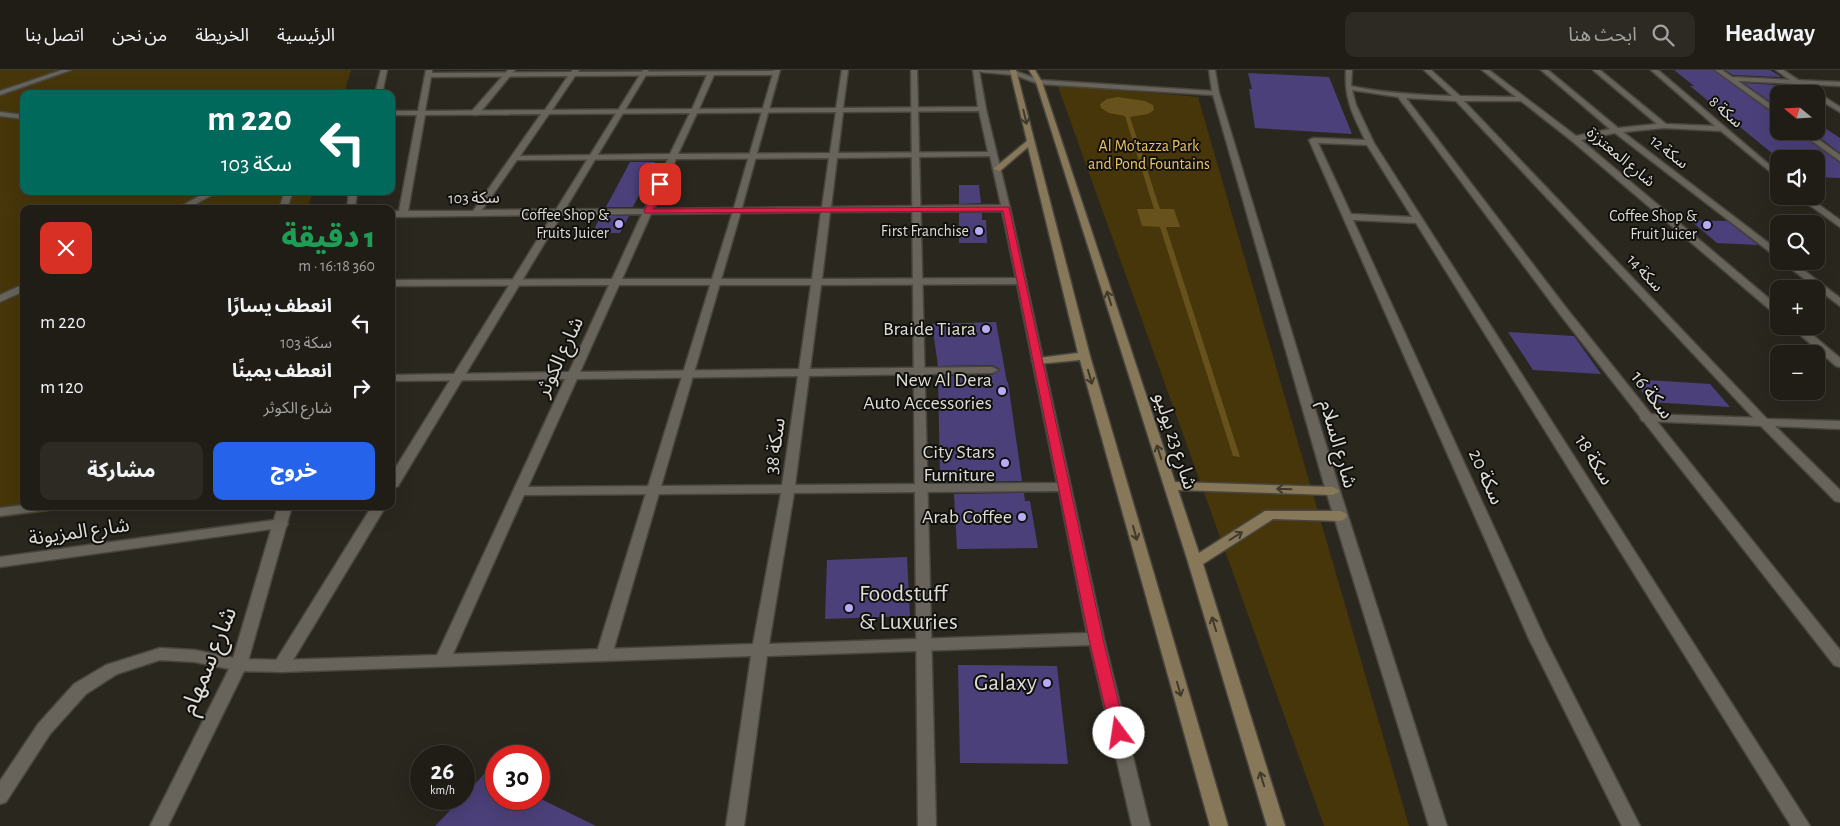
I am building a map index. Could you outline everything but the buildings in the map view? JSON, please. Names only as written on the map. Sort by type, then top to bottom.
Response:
[{"type":"main road","name":"شارع 23 يوليو","points":[[1032,70],[1039,82],[1195,562],[1276,826]]},
{"type":"main road","points":[[1014,72],[1084,356],[1219,826]]},
{"type":"main road","points":[[997,169],[1030,142]]},
{"type":"main road","points":[[1038,361],[1084,356]]},
{"type":"main road","points":[[1170,486],[1332,492]]},
{"type":"main road","points":[[1195,562],[1270,514],[1340,516]]},
{"type":"street","points":[[0,93],[68,70]]},
{"type":"street","points":[[379,90],[384,70]]},
{"type":"street","name":"سكة 38","points":[[735,826],[760,650],[788,489],[845,70]]},
{"type":"street","points":[[914,70],[927,826]]},
{"type":"street","points":[[976,70],[982,108],[1006,208],[1096,639],[1141,826]]},
{"type":"street","points":[[981,70],[1014,72],[1039,82],[1216,93]]},
{"type":"street","name":"شارع السلام","points":[[1212,70],[1216,93],[1332,492],[1438,826]]},
{"type":"street","points":[[1349,70],[1348,88],[1367,92],[1458,98],[1525,99]]},
{"type":"street","name":"سكة 14","points":[[1428,70],[1458,98],[1764,422],[1840,498]]},
{"type":"street","name":"شارع المعتززة","points":[[1485,70],[1525,99],[1575,140],[1770,304]]},
{"type":"street","name":"سكة 12","points":[[1544,70],[1616,130],[1770,249]]},
{"type":"street","points":[[1596,70],[1664,126]]},
{"type":"street","name":"سكة 8","points":[[1654,70],[1770,169]]},
{"type":"street","points":[[1718,70],[1770,108]]},
{"type":"street","points":[[1780,70],[1801,85]]},
{"type":"street","points":[[403,214],[429,72],[777,71],[604,655]]},
{"type":"street","points":[[475,113],[510,72]]},
{"type":"street","points":[[476,213],[574,72]]},
{"type":"street","points":[[395,479],[645,72]]},
{"type":"street","name":"شارع الكوثر","points":[[442,660],[712,72]]},
{"type":"street","points":[[1729,79],[1840,84]]},
{"type":"street","name":"سكة 18","points":[[1348,88],[1356,114],[1370,143],[1801,826]]},
{"type":"street","name":"سكة 16","points":[[1400,95],[1646,418],[1840,661]]},
{"type":"street","points":[[1825,100],[1840,110]]},
{"type":"street","points":[[395,113],[982,108]]},
{"type":"street","points":[[0,114],[20,116]]},
{"type":"street","points":[[1575,140],[1616,130],[1664,126],[1722,128]]},
{"type":"street","name":"سكة 20","points":[[1370,143],[1313,140],[1536,640],[1631,826]]},
{"type":"street","points":[[1815,140],[1840,158]]},
{"type":"street","points":[[514,158],[994,154]]},
{"type":"street","points":[[188,205],[208,195]]},
{"type":"street","points":[[1814,205],[1840,224]]},
{"type":"street","name":"سكة 103","points":[[395,214],[1006,208]]},
{"type":"street","points":[[1348,217],[1419,220]]},
{"type":"street","points":[[1798,270],[1840,303]]},
{"type":"street","points":[[395,283],[1020,281]]},
{"type":"street","points":[[0,299],[20,289]]},
{"type":"street","points":[[1806,335],[1840,364]]},
{"type":"street","points":[[395,378],[992,370]]},
{"type":"street","points":[[1646,418],[1840,425]]},
{"type":"street","points":[[520,491],[1064,487]]},
{"type":"street","points":[[0,512],[20,509]]},
{"type":"street","name":"شارع سمهام","points":[[159,826],[239,665],[284,510]]},
{"type":"street","points":[[281,666],[377,510]]},
{"type":"street","name":"شارع المزيونة","points":[[0,562],[281,524]]},
{"type":"street","points":[[0,796],[44,729],[80,689],[112,668],[160,654],[195,656],[239,665],[281,666],[1096,639]]},
{"type":"green space","points":[[0,70],[351,70],[345,90],[20,90],[20,195],[312,195],[308,205],[20,205],[20,510],[60,510],[0,518]]},
{"type":"green space","name":"Al Mo'tazza Park and Pond Fountains","points":[[1057,84],[1198,97],[1409,826],[1324,826]]},
{"type":"shaded area","points":[[1118,97],[1145,101],[1153,105],[1154,110],[1148,114],[1130,117],[1160,209],[1174,209],[1180,227],[1166,227],[1240,457],[1233,456],[1160,227],[1142,226],[1137,209],[1154,209],[1125,116],[1109,113],[1101,108],[1100,104],[1107,99]]},
{"type":"place","name":"Coffee Shop & Fruits Juicer","points":[[619,224]]},
{"type":"place","name":"Coffee Shop & Fruit Juicer","points":[[1707,225]]},
{"type":"place","name":"First Franchise","points":[[979,231]]},
{"type":"place","name":"Braide Tiara","points":[[986,329]]},
{"type":"place","name":"New Al Dera Auto Accessories","points":[[1002,391]]},
{"type":"place","name":"City Stars Furniture","points":[[1005,463]]},
{"type":"place","name":"Arab Coffee","points":[[1022,517]]},
{"type":"place","name":"Foodstuff & Luxuries","points":[[849,608]]},
{"type":"place","name":"Galaxy","points":[[1047,683]]},
{"type":"route","points":[[660,184],[648,211],[1006,208],[1096,639],[1119,733]]}]
